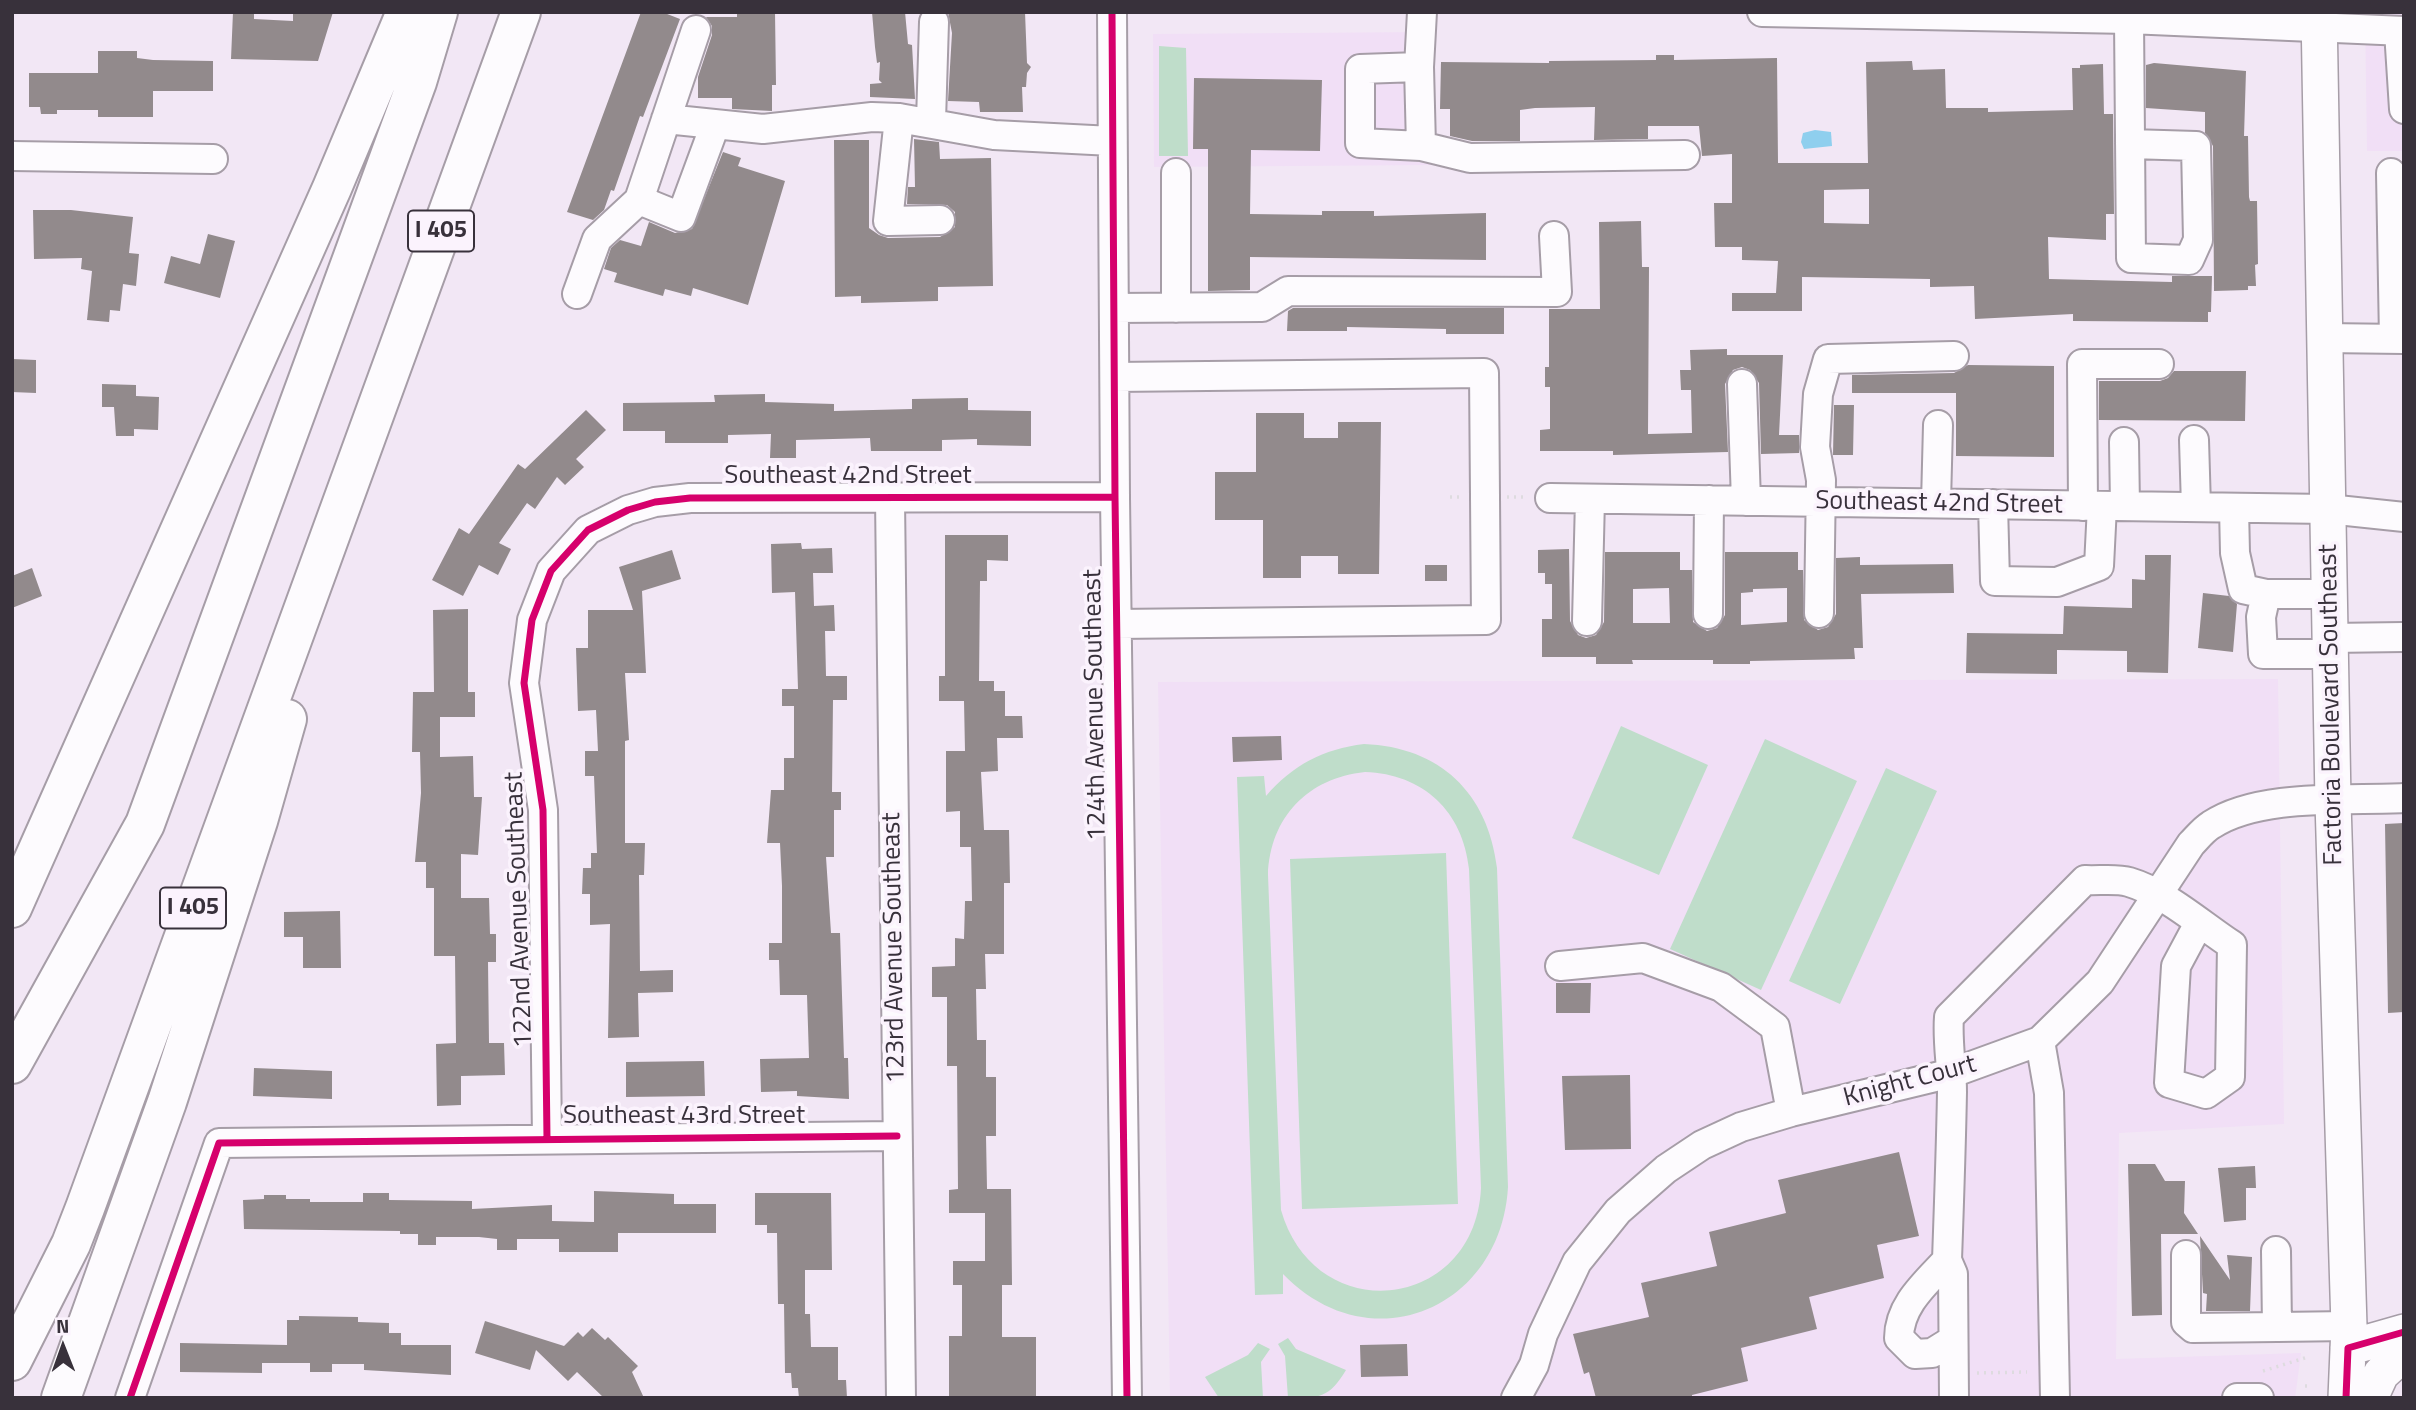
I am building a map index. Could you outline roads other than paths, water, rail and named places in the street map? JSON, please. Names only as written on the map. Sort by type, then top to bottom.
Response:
[{"type":"highway","points":[[12,908],[332,188],[406,12]]},
{"type":"highway","name":"I 405","points":[[12,1065],[145,824],[417,82],[438,12]]},
{"type":"highway","name":"I 405","points":[[12,1361],[80,1220],[521,12]]},
{"type":"highway","points":[[61,1398],[167,1102],[227,920],[258,821],[362,449]]},
{"type":"main road","name":"Factoria Boulevard Southeast","points":[[2319,19],[2333,802],[2348,1337],[2346,1398]]},
{"type":"main road","points":[[2348,1337],[2404,1332]]},
{"type":"main road","points":[[2370,1398],[2381,1374],[2404,1353]]},
{"type":"street","name":"124th Avenue Southeast","points":[[1112,12],[1116,624],[1127,1398]]},
{"type":"street","points":[[1420,146],[1419,67],[1422,12]]},
{"type":"street","points":[[1762,12],[1972,22],[2319,19],[2402,31],[2404,109]]},
{"type":"street","points":[[2129,19],[2130,144],[2131,258],[2189,260],[2198,240],[2196,146],[2130,144]]},
{"type":"street","points":[[931,121],[934,22]]},
{"type":"street","points":[[577,294],[597,239],[639,201],[696,30]]},
{"type":"street","points":[[1419,67],[1360,69],[1360,143],[1420,146],[1471,158],[1685,155]]},
{"type":"street","points":[[666,119],[763,129],[872,117],[899,118],[931,121],[993,135],[1112,141]]},
{"type":"street","points":[[899,118],[888,221],[940,220]]},
{"type":"street","points":[[639,201],[681,217],[715,125]]},
{"type":"street","points":[[12,156],[213,159]]},
{"type":"street","points":[[1176,173],[1176,308]]},
{"type":"street","points":[[2324,338],[2399,339],[2391,173]]},
{"type":"street","points":[[1114,307],[1262,307],[1288,291],[1557,292],[1554,236]]},
{"type":"street","points":[[1819,613],[1821,502],[1815,447],[1818,394],[1828,359],[1954,356]]},
{"type":"street","points":[[1993,504],[1995,581],[2057,582],[2099,566],[2103,506],[2082,364],[2159,364]]},
{"type":"street","points":[[1115,377],[1484,373],[1486,620],[1116,624]]},
{"type":"street","points":[[1742,384],[1746,500]]},
{"type":"street","points":[[1936,503],[1938,425]]},
{"type":"street","points":[[2194,439],[2196,507]]},
{"type":"street","points":[[2103,506],[2124,442]]},
{"type":"street","name":"Southeast 42nd Street","points":[[588,530],[628,510],[655,502],[690,498],[1115,497]]},
{"type":"street","name":"Southeast 42nd Street","points":[[1550,498],[2328,509],[2404,517]]},
{"type":"street","name":"123rd Avenue Southeast","points":[[890,499],[901,1398]]},
{"type":"street","points":[[1587,621],[1590,499]]},
{"type":"street","points":[[1708,614],[1709,500]]},
{"type":"street","points":[[2234,508],[2235,553],[2243,589],[2266,594],[2329,594]]},
{"type":"street","name":"122nd Avenue Southeast","points":[[547,1139],[543,810],[528,715],[525,660],[532,620],[551,572],[588,530]]},
{"type":"street","points":[[2266,594],[2261,617],[2263,654],[2404,637]]},
{"type":"street","name":"Knight Court","points":[[1517,1398],[1534,1365],[1543,1334],[1577,1262],[1618,1211],[1666,1169],[1702,1145],[1741,1127],[1791,1112],[1952,1073],[2040,1041],[2100,982],[2191,844],[2210,826],[2257,806],[2404,798]]},
{"type":"street","points":[[1954,1398],[1952,1273],[1947,1260],[1952,1073],[1947,1036],[1950,1017],[2085,880],[2127,881],[2158,896],[2199,923],[2232,945],[2230,1077],[2206,1094],[2168,1083],[2176,966],[2199,923]]},
{"type":"street","points":[[1560,966],[1643,958],[1721,987],[1774,1027],[1791,1112]]},
{"type":"street","points":[[2040,1041],[2049,1093],[2055,1398]]},
{"type":"street","name":"Southeast 43rd Street","points":[[130,1398],[219,1143],[897,1136]]},
{"type":"street","points":[[2276,1251],[2277,1327]]},
{"type":"street","points":[[2186,1255],[2186,1322],[2193,1328],[2277,1327],[2348,1337]]},
{"type":"street","points":[[1947,1260],[1916,1293],[1903,1313],[1899,1338],[1915,1354],[1932,1353],[1953,1340]]},
{"type":"street","points":[[2237,1398],[2261,1384]]},
{"type":"water","points":[[1815,130],[1831,132],[1832,146],[1804,149],[1801,142],[1803,133]]}]
